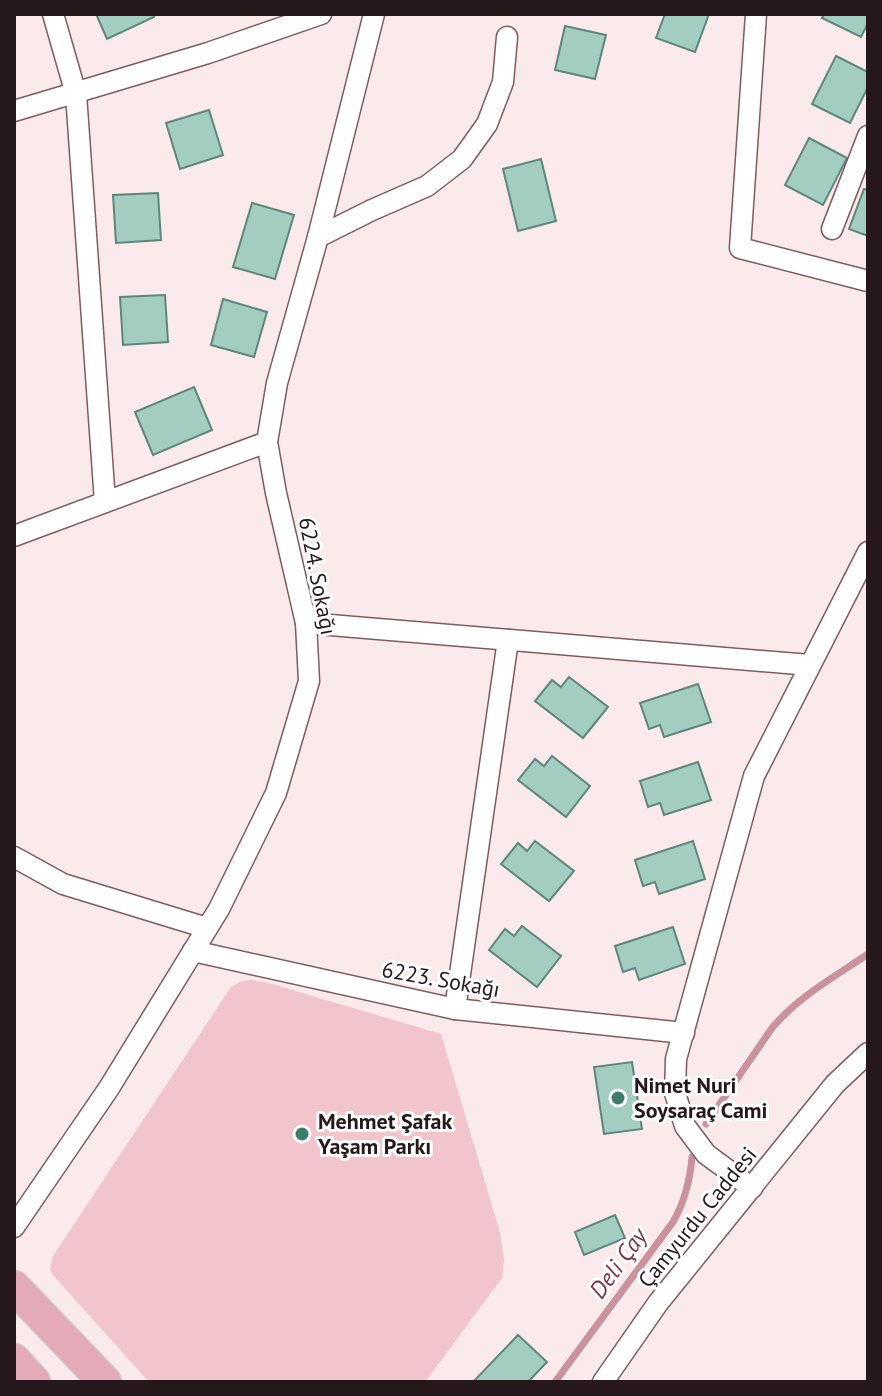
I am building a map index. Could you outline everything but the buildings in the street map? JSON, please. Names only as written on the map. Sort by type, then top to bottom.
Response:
[{"type":"main road","points":[[14,1287],[105,1382]]},
{"type":"street","points":[[53,14],[76,94],[105,502]]},
{"type":"street","points":[[14,111],[208,53],[321,14]]},
{"type":"street","name":"6224. Sokağı","points":[[14,1227],[109,1088],[219,909],[276,793],[309,681],[306,623],[267,442],[277,383],[318,237],[374,14]]},
{"type":"street","points":[[756,14],[740,248],[868,281]]},
{"type":"street","points":[[318,237],[427,186],[462,159],[487,124],[503,82],[507,37]]},
{"type":"street","points":[[832,229],[868,136]]},
{"type":"street","points":[[14,536],[267,442]]},
{"type":"street","points":[[752,1188],[706,1154],[685,1126],[675,1093],[676,1059],[754,776],[868,552]]},
{"type":"street","points":[[306,623],[810,665]]},
{"type":"street","points":[[455,1009],[508,640]]},
{"type":"street","points":[[14,857],[63,884],[207,928]]},
{"type":"street","name":"6223. Sokağı","points":[[193,951],[455,1009],[684,1033]]},
{"type":"street","name":"Çamyurdu Caddesi","points":[[603,1382],[658,1303],[835,1084],[868,1053]]},
{"type":"shaded area","name":"Mehmet Şafak Yaşam Parkı","points":[[250,980],[441,1034],[500,1233],[504,1261],[502,1278],[425,1382],[149,1382],[50,1269],[53,1256],[231,987]]},
{"type":"waterway","name":"Deli Çay","points":[[706,1124],[782,1017],[817,988],[868,954]]},
{"type":"waterway","name":"Deli Çay","points":[[555,1382],[673,1222],[686,1191],[692,1157]]},
{"type":"place","name":"Nimet Nuri Soysaraç Cami","points":[[618,1098]]},
{"type":"place","name":"Mehmet Şafak Yaşam Parkı","points":[[302,1134]]}]
